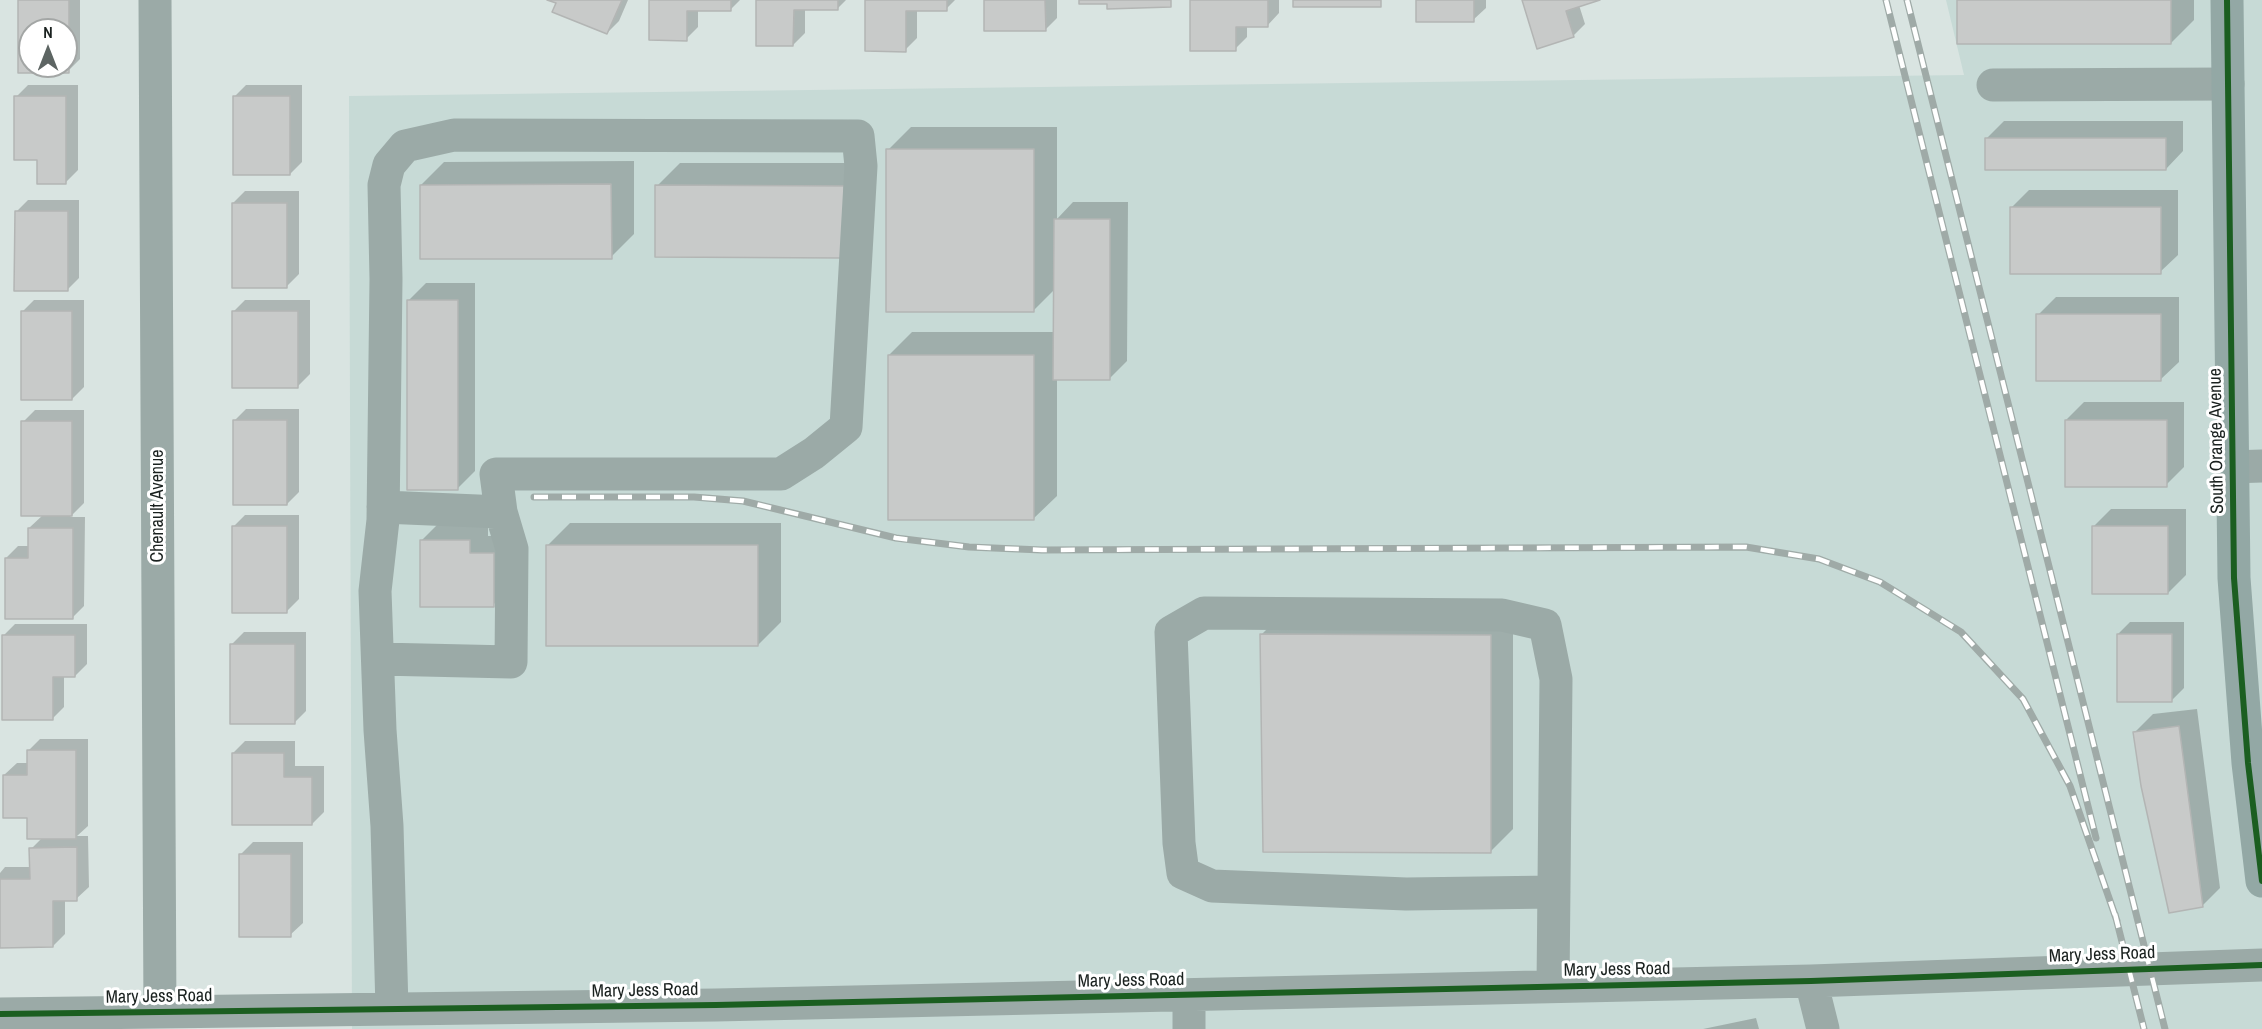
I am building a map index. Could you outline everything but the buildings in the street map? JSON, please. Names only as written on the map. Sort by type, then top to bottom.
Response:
[{"type":"main road","name":"South Orange Avenue","points":[[2227,0],[2228,84],[2247,467],[2234,578],[2252,701],[2262,881]]},
{"type":"street","name":"Chenault Avenue","points":[[156,0],[159,1012]]},
{"type":"street","points":[[1993,85],[2228,84]]},
{"type":"street","points":[[379,659],[511,662],[512,549],[501,512],[496,474],[781,474],[814,453],[846,427],[861,166],[858,136],[454,135],[405,146],[389,165],[384,185],[386,279],[383,507],[375,591],[380,730],[387,826],[392,1009]]},
{"type":"street","points":[[383,507],[501,512]]},
{"type":"street","points":[[1553,986],[1554,892],[1556,679],[1545,625],[1502,615],[1204,613],[1171,632],[1179,843],[1183,873],[1212,886],[1406,894],[1554,892]]},
{"type":"street","name":"Mary Jess Road","points":[[0,1014],[91,1021],[159,1012],[392,1009],[716,1017],[1189,995],[1811,981],[2262,965]]},
{"type":"street","points":[[1811,981],[1823,1029]]},
{"type":"street","points":[[1189,995],[1189,1029]]},
{"type":"shaded area","points":[[1946,0],[2262,0],[2262,1029],[352,1029],[349,96],[1964,75]]},
{"type":"railway","points":[[1886,0],[2096,838]]},
{"type":"railway","points":[[1907,0],[2165,1029]]},
{"type":"railway","points":[[534,497],[694,497],[743,501],[896,538],[969,547],[1042,550],[1746,547],[1819,559],[1880,582],[1961,632],[2023,699],[2070,786],[2117,921]]},
{"type":"railway","points":[[2115,914],[2144,1029]]},
{"type":"cycle path","points":[[2227,0],[2234,578],[2248,763],[2262,881]]},
{"type":"cycle path","points":[[0,1014],[716,1005],[1811,981],[2262,965]]}]
